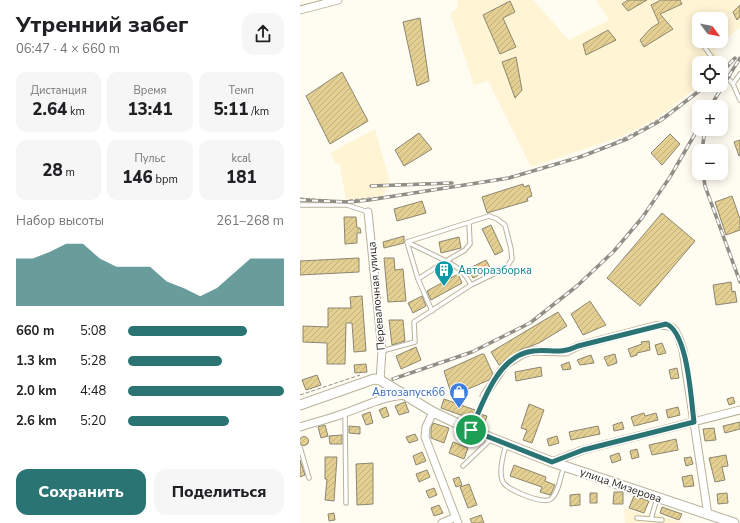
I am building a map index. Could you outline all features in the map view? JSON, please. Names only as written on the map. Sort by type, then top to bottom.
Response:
[{"type":"street","points":[[300,10],[338,0]]},
{"type":"street","name":"Перевалочная улица","points":[[368,212],[382,351],[380,380]]},
{"type":"street","points":[[484,396],[505,365],[523,354],[532,351],[566,352],[578,346],[654,326],[666,324],[672,326],[678,335],[683,350],[708,515]]},
{"type":"street","points":[[300,405],[374,379],[380,380]]},
{"type":"street","name":"улица Мизерова","points":[[380,380],[433,412],[471,430],[552,462],[734,523]]},
{"type":"street","points":[[300,427],[345,413],[370,402],[389,396],[404,395]]},
{"type":"street","points":[[552,462],[583,450],[740,410]]},
{"type":"street","points":[[433,412],[426,427],[425,437],[457,520],[442,523]]},
{"type":"lane","points":[[733,84],[740,74]]},
{"type":"lane","points":[[728,79],[733,84],[740,100]]},
{"type":"lane","points":[[300,205],[347,205],[368,212]]},
{"type":"lane","points":[[382,351],[415,342],[414,322],[470,285],[506,268],[512,259],[512,249],[505,225],[488,216],[407,242]]},
{"type":"lane","points":[[418,278],[465,250],[470,244],[469,223]]},
{"type":"lane","points":[[407,242],[418,278],[432,311]]},
{"type":"lane","points":[[407,242],[457,266],[465,274],[470,285]]},
{"type":"lane","points":[[471,430],[484,396]]},
{"type":"lane","points":[[345,413],[346,503]]},
{"type":"lane","points":[[463,466],[490,442],[491,438]]},
{"type":"lane","points":[[506,444],[501,473],[502,481],[507,487],[522,494],[546,501],[551,500],[557,491],[565,466]]},
{"type":"lane","points":[[300,448],[309,478]]},
{"type":"lane","points":[[651,519],[658,498]]},
{"type":"lane","points":[[637,518],[662,520]]},
{"type":"path","points":[[728,79],[740,60]]},
{"type":"path","points":[[344,200],[390,196],[468,185],[518,174],[611,144],[660,119],[696,92]]},
{"type":"path","points":[[300,198],[331,200]]},
{"type":"shaded area","points":[[458,0],[533,0],[569,40],[609,20],[596,0],[740,0],[740,27],[728,38],[728,12],[692,12],[692,48],[716,48],[714,50],[718,56],[692,56],[692,91],[656,119],[623,136],[531,167],[488,81],[474,85],[450,13],[457,9]]},
{"type":"shaded area","points":[[375,129],[390,182],[383,196],[346,200],[339,163],[336,164],[330,153]]},
{"type":"shaded area","points":[[624,508],[645,515],[655,514],[684,523],[625,523]]},
{"type":"building","points":[[628,0],[647,0],[628,11],[622,4]]},
{"type":"building","points":[[661,0],[680,0],[682,4],[660,14],[673,29],[644,47],[640,40],[651,28],[659,23],[651,5]]},
{"type":"building","points":[[510,1],[515,12],[503,18],[516,47],[500,54],[483,15]]},
{"type":"building","points":[[740,5],[740,17],[737,20],[733,12]]},
{"type":"building","points":[[420,18],[429,81],[417,86],[403,22]]},
{"type":"building","points":[[608,30],[616,40],[586,55],[583,44]]},
{"type":"building","points":[[516,57],[522,90],[515,98],[502,62]]},
{"type":"building","points":[[342,72],[368,121],[330,144],[306,96]]},
{"type":"building","points":[[419,133],[432,149],[404,166],[395,150]]},
{"type":"building","points":[[670,134],[680,144],[662,165],[651,153]]},
{"type":"building","points":[[740,140],[740,155],[739,156],[734,142]]},
{"type":"building","points":[[523,184],[524,187],[529,185],[532,196],[527,198],[528,201],[487,213],[482,197]]},
{"type":"building","points":[[732,196],[740,219],[740,230],[726,235],[715,202]]},
{"type":"building","points":[[422,201],[426,213],[397,221],[394,209]]},
{"type":"building","points":[[662,213],[695,241],[640,306],[607,278]]},
{"type":"building","points":[[344,217],[356,217],[357,228],[360,228],[361,233],[357,233],[357,243],[345,244]]},
{"type":"building","points":[[491,225],[503,251],[495,255],[482,229]]},
{"type":"building","points":[[404,236],[404,243],[384,248],[383,242]]},
{"type":"building","points":[[459,237],[461,248],[441,253],[439,242]]},
{"type":"building","points":[[359,258],[359,272],[300,275],[300,261]]},
{"type":"building","points":[[384,258],[394,258],[395,270],[403,269],[406,301],[388,302]]},
{"type":"building","points":[[486,260],[491,269],[473,278],[468,269]]},
{"type":"building","name":"Авторазборка","points":[[458,274],[462,283],[431,300],[427,291]]},
{"type":"building","points":[[731,282],[732,292],[735,291],[737,302],[716,305],[713,285]]},
{"type":"building","points":[[362,296],[366,351],[354,352],[352,323],[346,323],[345,364],[327,364],[327,343],[303,342],[303,326],[328,327],[328,308],[351,308],[350,297]]},
{"type":"building","points":[[422,296],[426,306],[413,313],[408,303]]},
{"type":"building","points":[[590,301],[606,325],[583,335],[571,314]]},
{"type":"building","points":[[558,312],[567,326],[539,343],[520,350],[499,365],[491,352]]},
{"type":"building","points":[[389,320],[403,320],[405,341],[392,345]]},
{"type":"building","points":[[649,341],[650,350],[637,353],[637,355],[631,357],[628,349],[642,344],[641,342]]},
{"type":"building","points":[[662,343],[666,353],[658,355],[655,345]]},
{"type":"building","points":[[416,347],[421,360],[401,369],[396,356]]},
{"type":"building","points":[[484,354],[493,374],[489,380],[452,396],[444,371]]},
{"type":"building","points":[[615,354],[617,363],[608,366],[604,357]]},
{"type":"building","points":[[591,355],[594,363],[580,365],[577,360]]},
{"type":"building","points":[[569,362],[571,369],[563,370],[561,365]]},
{"type":"building","points":[[366,364],[367,372],[355,373],[354,365]]},
{"type":"building","points":[[541,367],[542,376],[516,381],[515,372]]},
{"type":"building","points":[[677,368],[679,378],[671,379],[669,370]]},
{"type":"building","points":[[317,375],[321,385],[306,390],[302,380]]},
{"type":"building","points":[[733,397],[735,403],[729,405],[727,399]]},
{"type":"building","name":"Автозапуск66","points":[[444,399],[475,410],[472,419],[441,408]]},
{"type":"building","points":[[405,402],[409,412],[399,415],[395,406]]},
{"type":"building","points":[[529,404],[544,410],[532,443],[523,440],[527,430],[521,428]]},
{"type":"building","points":[[386,407],[389,416],[383,418],[379,410]]},
{"type":"building","points":[[678,407],[680,415],[668,418],[666,410]]},
{"type":"building","points":[[370,412],[373,423],[366,425],[362,415]]},
{"type":"building","points":[[644,413],[645,416],[656,413],[658,420],[634,426],[631,417]]},
{"type":"building","points":[[480,414],[487,416],[485,422],[478,420]]},
{"type":"building","points":[[622,422],[624,429],[614,431],[613,425]]},
{"type":"building","points":[[740,422],[740,429],[725,433],[723,426]]},
{"type":"building","points":[[433,423],[449,428],[444,443],[431,438],[431,428]]},
{"type":"building","points":[[325,425],[328,436],[321,438],[318,427]]},
{"type":"building","points":[[349,426],[360,427],[360,434],[349,433]]},
{"type":"building","points":[[598,426],[600,434],[571,440],[569,432]]},
{"type":"building","points":[[714,428],[716,440],[705,441],[703,429]]},
{"type":"building","points":[[415,434],[418,440],[409,443],[406,437]]},
{"type":"building","points":[[342,435],[342,444],[330,444],[329,436]]},
{"type":"building","points":[[304,436],[308,439],[308,443],[304,446],[300,443],[300,439]]},
{"type":"building","points":[[557,436],[559,443],[549,446],[547,439]]},
{"type":"building","points":[[676,439],[678,450],[652,455],[649,445]]},
{"type":"building","points":[[453,442],[468,448],[464,459],[449,453]]},
{"type":"building","points":[[637,449],[639,457],[632,459],[630,451]]},
{"type":"building","points":[[422,452],[426,461],[416,465],[413,456]]},
{"type":"building","points":[[619,453],[621,460],[612,463],[610,456]]},
{"type":"building","points":[[726,455],[728,466],[722,467],[725,480],[715,482],[709,458]]},
{"type":"building","points":[[325,457],[337,457],[334,501],[325,500],[327,479],[325,479]]},
{"type":"building","points":[[691,457],[693,464],[686,466],[684,458]]},
{"type":"building","points":[[300,460],[305,475],[300,477]]},
{"type":"building","points":[[373,463],[373,504],[357,505],[356,464]]},
{"type":"building","points":[[514,465],[546,477],[545,481],[555,485],[551,494],[540,492],[542,487],[510,476]]},
{"type":"building","points":[[427,470],[430,477],[419,482],[416,474]]},
{"type":"building","points":[[692,475],[694,486],[684,487],[682,477]]},
{"type":"building","points":[[459,477],[462,485],[456,487],[453,479]]},
{"type":"building","points":[[469,484],[477,505],[468,508],[460,487]]},
{"type":"building","points":[[434,488],[437,495],[429,498],[426,491]]},
{"type":"building","points":[[614,492],[623,492],[623,504],[613,504]]},
{"type":"building","points":[[590,493],[597,493],[597,503],[590,503]]},
{"type":"building","points":[[727,493],[728,503],[718,504],[717,494]]},
{"type":"building","points":[[580,494],[580,505],[570,506],[570,495]]},
{"type":"building","points":[[634,496],[649,501],[644,513],[629,508]]},
{"type":"building","points":[[439,505],[443,513],[434,516],[431,508]]},
{"type":"building","points":[[662,507],[682,514],[679,520],[660,513]]},
{"type":"building","points":[[334,513],[335,520],[329,521],[328,514]]},
{"type":"building","points":[[481,515],[484,523],[472,523],[470,519]]},
{"type":"railway","points":[[728,66],[735,58]]},
{"type":"railway","points":[[714,100],[740,58]]},
{"type":"railway","points":[[300,200],[350,202],[509,178],[580,157],[627,139],[660,121],[698,92]]},
{"type":"railway","points":[[393,379],[472,352],[530,323],[577,286],[614,251],[642,218],[670,177],[694,136]]},
{"type":"railway","points":[[703,144],[704,136]]},
{"type":"railway","points":[[704,180],[740,282]]},
{"type":"railway","points":[[371,186],[452,183]]},
{"type":"place","name":"Авторазборка","points":[[444,287]]},
{"type":"place","name":"Автозапуск66","points":[[459,409]]},
{"type":"route","points":[[666,324],[672,326],[678,335],[683,350],[694,422],[583,450],[552,462],[471,430],[484,396],[505,365],[523,354],[532,351],[566,352],[578,346],[666,324]]}]
